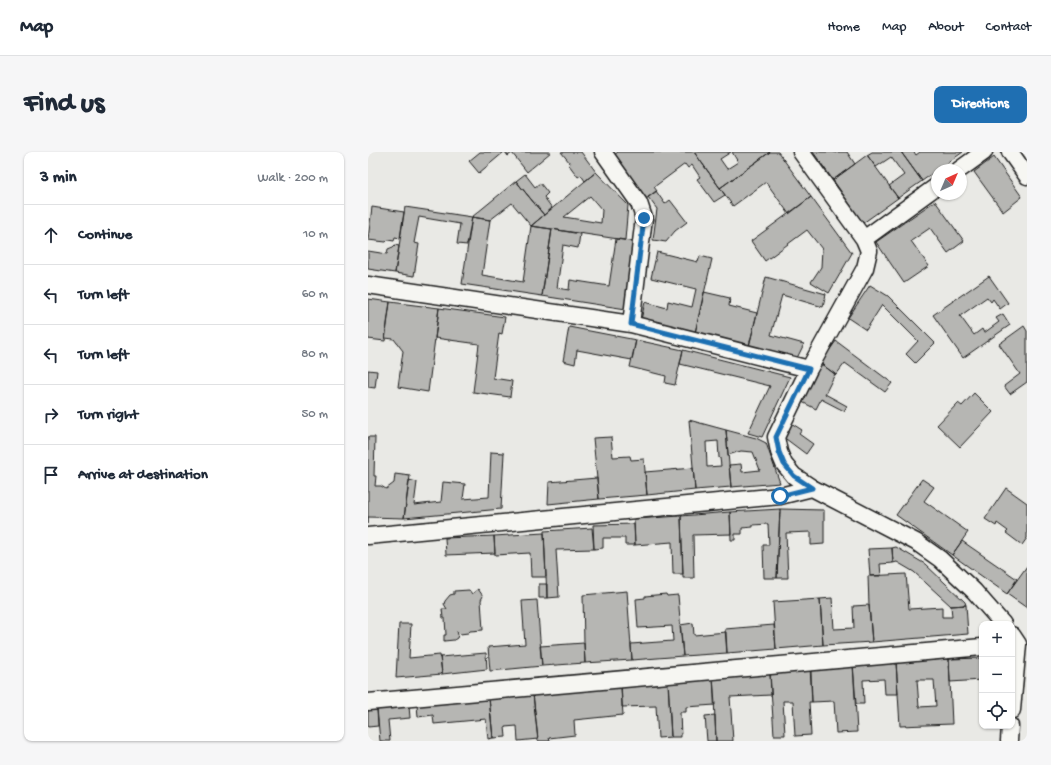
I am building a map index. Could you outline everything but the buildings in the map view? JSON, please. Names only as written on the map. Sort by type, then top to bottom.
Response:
[{"type":"street","points":[[603,152],[639,202],[644,218],[631,324]]},
{"type":"street","points":[[801,152],[864,239],[869,250],[865,268],[809,369],[776,437],[779,452],[784,464],[794,476],[812,488],[916,542],[940,559],[974,591],[1000,621]]},
{"type":"street","points":[[967,164],[984,152]]},
{"type":"street","points":[[1010,152],[1027,176]]},
{"type":"street","points":[[864,239],[931,190]]},
{"type":"street","points":[[368,285],[631,324],[809,369]]},
{"type":"street","points":[[368,536],[780,496],[812,488]]},
{"type":"street","points":[[368,702],[979,647]]},
{"type":"street","points":[[1012,693],[1014,657]]},
{"type":"street","points":[[1009,741],[1010,729]]},
{"type":"route","points":[[644,218],[631,324],[809,369],[776,437],[779,452],[784,464],[794,476],[812,488],[780,496]]}]
